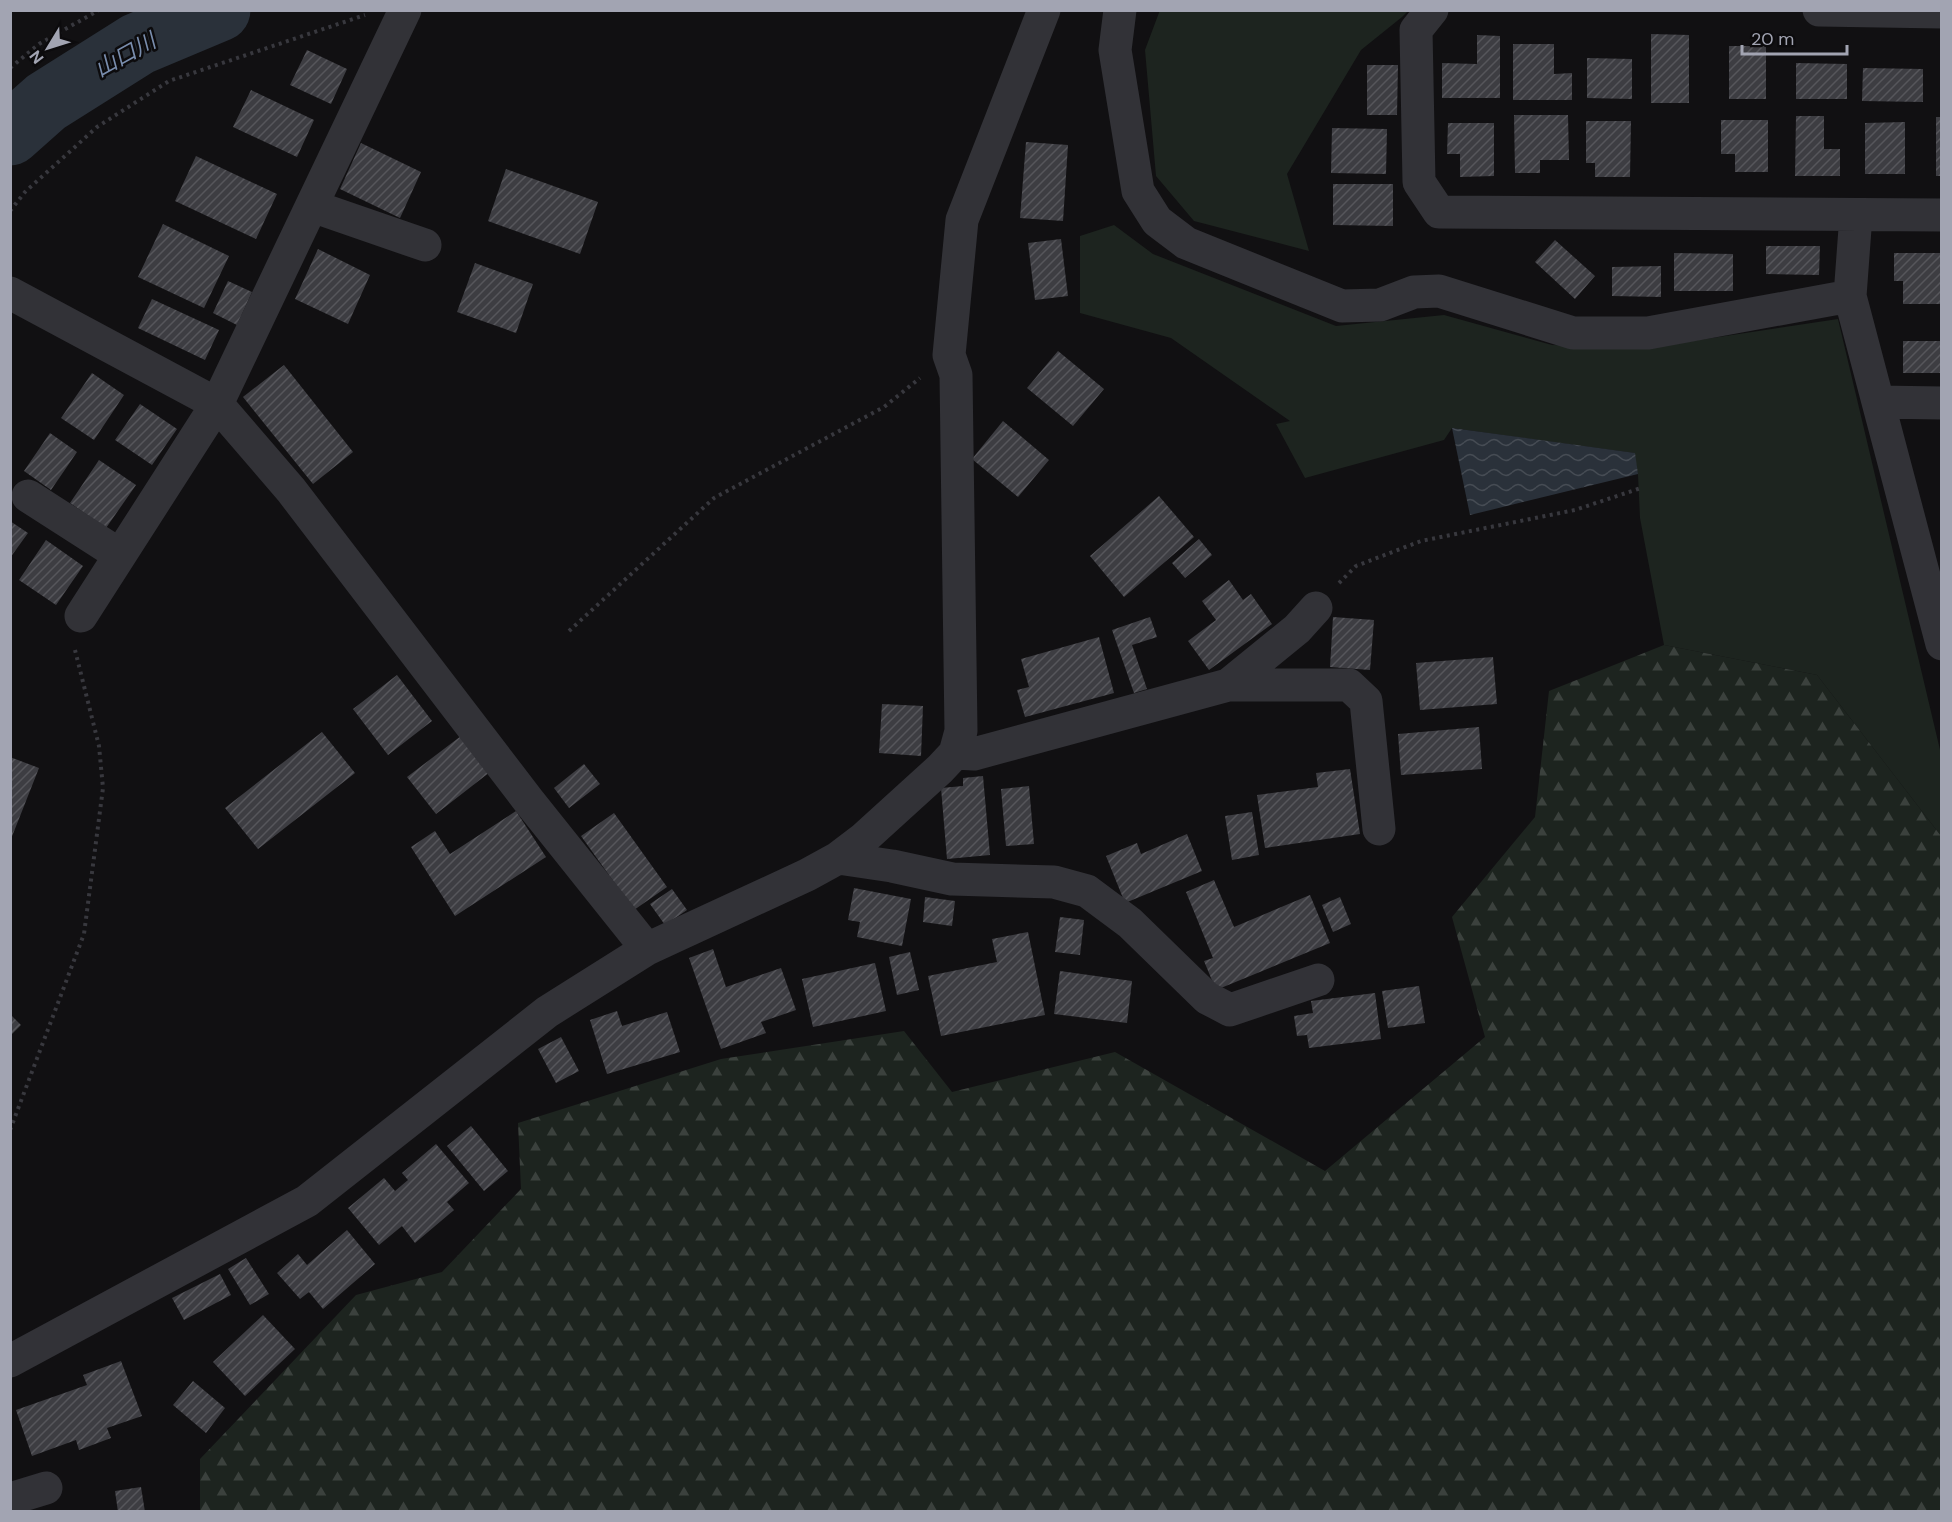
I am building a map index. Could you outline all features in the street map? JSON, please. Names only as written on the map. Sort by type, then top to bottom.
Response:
[{"type":"street","points":[[81,616],[218,404],[405,10]]},
{"type":"street","points":[[10,1361],[307,1201],[548,1012],[647,949],[807,875],[838,858],[872,831],[955,753],[961,731],[960,619],[956,375],[949,355],[962,220],[1044,10]]},
{"type":"street","points":[[1120,10],[1115,50],[1138,191],[1157,221],[1186,243],[1342,306],[1380,305],[1414,292],[1439,291],[1573,333],[1648,333],[1850,296]]},
{"type":"street","points":[[1432,10],[1416,30],[1419,182],[1439,212],[1941,215]]},
{"type":"street","points":[[1819,10],[1941,12]]},
{"type":"street","points":[[312,206],[425,245]]},
{"type":"street","points":[[1856,215],[1850,296],[1878,402],[1934,584],[1941,644]]},
{"type":"street","points":[[10,293],[218,404],[291,490],[528,800],[647,949]]},
{"type":"street","points":[[1878,402],[1941,403]]},
{"type":"street","points":[[28,496],[120,555]]},
{"type":"street","points":[[1227,685],[1297,629],[1316,608]]},
{"type":"street","points":[[955,753],[974,754],[1227,685],[1349,685],[1366,701],[1379,829]]},
{"type":"street","points":[[838,858],[892,866],[952,879],[1054,882],[1087,891],[1130,923],[1207,998],[1230,1010],[1318,980]]},
{"type":"street","points":[[10,1498],[46,1488]]},
{"type":"path","points":[[10,68],[39,44],[99,10]]},
{"type":"path","points":[[10,211],[25,192],[97,127],[169,81],[367,14]]},
{"type":"path","points":[[569,631],[714,498],[884,407],[949,355]]},
{"type":"path","points":[[1316,608],[1356,566],[1421,542],[1575,510],[1641,488]]},
{"type":"path","points":[[10,1130],[84,934],[103,788],[99,746],[73,640],[81,616]]},
{"type":"green space","points":[[1160,10],[1408,11],[1361,50],[1287,174],[1309,251],[1194,221],[1156,176],[1145,50]]},
{"type":"green space","points":[[1114,225],[1153,254],[1336,326],[1444,315],[1552,345],[1646,348],[1838,319],[1941,754],[1941,836],[1817,675],[1664,645],[1640,518],[1638,475],[1634,453],[1452,428],[1444,440],[1305,478],[1276,424],[1290,421],[1171,338],[1080,313],[1080,236]]},
{"type":"green space","points":[[1664,645],[1817,675],[1941,836],[1941,1511],[200,1511],[200,1459],[356,1295],[442,1272],[521,1189],[518,1123],[721,1059],[904,1031],[952,1092],[1115,1052],[1325,1171],[1485,1037],[1452,917],[1535,817],[1549,691]]},
{"type":"water","points":[[1452,428],[1635,453],[1638,474],[1470,515]]},
{"type":"building","points":[[1651,34],[1689,35],[1689,103],[1651,103]]},
{"type":"building","points":[[1477,35],[1500,36],[1500,98],[1442,98],[1442,63],[1477,64]]},
{"type":"building","points":[[1513,44],[1554,44],[1554,74],[1572,73],[1572,100],[1513,100]]},
{"type":"building","points":[[1729,46],[1766,46],[1766,99],[1729,99]]},
{"type":"building","points":[[307,50],[347,69],[331,104],[290,85]]},
{"type":"building","points":[[1587,58],[1632,59],[1632,99],[1587,98]]},
{"type":"building","points":[[1796,63],[1847,64],[1847,99],[1796,99]]},
{"type":"building","points":[[1367,65],[1398,65],[1397,115],[1367,115]]},
{"type":"building","points":[[1863,68],[1923,69],[1923,102],[1862,101]]},
{"type":"building","points":[[251,90],[314,120],[297,157],[233,127]]},
{"type":"building","points":[[1514,115],[1568,115],[1569,160],[1540,160],[1540,173],[1515,173]]},
{"type":"building","points":[[1796,116],[1824,116],[1824,149],[1840,149],[1840,176],[1795,176]]},
{"type":"building","points":[[1936,117],[1942,117],[1942,176],[1936,176]]},
{"type":"building","points":[[1721,120],[1768,120],[1768,172],[1735,172],[1735,154],[1721,154]]},
{"type":"building","points":[[1586,121],[1631,121],[1630,177],[1595,177],[1595,163],[1586,163]]},
{"type":"building","points":[[1905,122],[1905,174],[1865,174],[1865,123]]},
{"type":"building","points":[[1448,123],[1494,123],[1494,176],[1460,177],[1460,154],[1447,154]]},
{"type":"building","points":[[1332,128],[1387,129],[1386,174],[1331,173]]},
{"type":"building","points":[[1026,142],[1068,145],[1063,221],[1020,218]]},
{"type":"building","points":[[361,143],[421,172],[400,218],[340,189]]},
{"type":"building","points":[[196,156],[277,194],[256,239],[175,201]]},
{"type":"building","points":[[506,169],[598,202],[580,254],[488,221]]},
{"type":"building","points":[[1333,184],[1393,184],[1393,226],[1333,225]]},
{"type":"building","points":[[163,224],[229,256],[204,308],[138,277]]},
{"type":"building","points":[[1061,239],[1068,296],[1035,300],[1028,243]]},
{"type":"building","points":[[1555,240],[1595,276],[1575,299],[1535,262]]},
{"type":"building","points":[[1766,246],[1820,246],[1819,275],[1766,274]]},
{"type":"building","points":[[318,249],[370,275],[348,324],[295,299]]},
{"type":"building","points":[[1674,253],[1733,254],[1733,291],[1674,291]]},
{"type":"building","points":[[1894,253],[1942,253],[1942,304],[1903,304],[1903,281],[1894,281]]},
{"type":"building","points":[[475,263],[533,284],[516,333],[457,312]]},
{"type":"building","points":[[1661,266],[1661,297],[1612,296],[1612,267]]},
{"type":"building","points":[[228,281],[252,292],[237,325],[213,313]]},
{"type":"building","points":[[152,299],[219,330],[205,360],[138,328]]},
{"type":"building","points":[[1903,341],[1942,341],[1942,373],[1903,373]]},
{"type":"building","points":[[1058,351],[1104,389],[1073,426],[1027,388]]},
{"type":"building","points":[[284,365],[353,452],[313,484],[243,397]]},
{"type":"building","points":[[92,373],[124,395],[94,440],[61,418]]},
{"type":"building","points":[[140,404],[177,429],[152,465],[115,440]]},
{"type":"building","points":[[1003,421],[1049,460],[1018,497],[972,459]]},
{"type":"building","points":[[50,433],[77,452],[51,490],[24,471]]},
{"type":"building","points":[[99,460],[136,485],[106,528],[70,503]]},
{"type":"building","points":[[1159,496],[1194,537],[1124,597],[1090,556]]},
{"type":"building","points":[[10,521],[28,533],[10,558]]},
{"type":"building","points":[[1199,539],[1212,555],[1185,578],[1172,563]]},
{"type":"building","points":[[46,540],[83,566],[56,605],[19,580]]},
{"type":"building","points":[[1229,580],[1243,600],[1251,594],[1272,624],[1209,670],[1188,641],[1216,620],[1202,601]]},
{"type":"building","points":[[1150,617],[1157,637],[1132,645],[1147,689],[1134,693],[1112,630]]},
{"type":"building","points":[[1333,617],[1374,620],[1370,670],[1330,667]]},
{"type":"building","points":[[1099,637],[1114,693],[1025,717],[1017,690],[1029,687],[1021,659]]},
{"type":"building","points":[[1493,657],[1497,704],[1420,710],[1416,663]]},
{"type":"building","points":[[397,675],[432,721],[388,755],[353,709]]},
{"type":"building","points":[[882,704],[923,706],[921,756],[879,753]]},
{"type":"building","points":[[1479,727],[1482,769],[1401,775],[1398,734]]},
{"type":"building","points":[[322,732],[355,773],[258,849],[225,808]]},
{"type":"building","points":[[461,736],[490,772],[436,814],[407,777]]},
{"type":"building","points":[[10,757],[39,768],[11,839],[10,839]]},
{"type":"building","points":[[584,764],[600,784],[569,808],[554,788]]},
{"type":"building","points":[[1350,769],[1360,834],[1265,848],[1257,795],[1318,787],[1316,773]]},
{"type":"building","points":[[983,776],[990,855],[947,859],[941,788],[963,786],[963,778]]},
{"type":"building","points":[[1029,786],[1034,844],[1006,846],[1001,789]]},
{"type":"building","points":[[516,811],[546,857],[455,916],[411,847],[435,831],[450,854]]},
{"type":"building","points":[[1252,812],[1259,855],[1232,860],[1225,816]]},
{"type":"building","points":[[614,813],[667,887],[634,910],[581,836]]},
{"type":"building","points":[[1187,834],[1202,871],[1125,903],[1106,856],[1137,843],[1141,854]]},
{"type":"building","points":[[1214,880],[1234,927],[1310,895],[1330,943],[1216,990],[1204,961],[1213,958],[1186,892]]},
{"type":"building","points":[[854,888],[911,899],[902,946],[857,937],[860,922],[848,920]]},
{"type":"building","points":[[672,889],[687,910],[665,925],[650,904]]},
{"type":"building","points":[[925,897],[955,901],[952,926],[923,922]]},
{"type":"building","points":[[1340,897],[1351,924],[1333,932],[1322,905]]},
{"type":"building","points":[[1060,917],[1084,920],[1080,955],[1055,952]]},
{"type":"building","points":[[1028,932],[1045,1015],[941,1036],[928,976],[997,962],[992,939]]},
{"type":"building","points":[[713,949],[726,987],[781,968],[796,1010],[761,1022],[766,1033],[721,1049],[689,958]]},
{"type":"building","points":[[910,952],[919,990],[897,995],[889,957]]},
{"type":"building","points":[[875,963],[886,1011],[813,1027],[802,979]]},
{"type":"building","points":[[1060,971],[1132,981],[1127,1023],[1054,1014]]},
{"type":"building","points":[[1419,986],[1425,1023],[1388,1028],[1382,991]]},
{"type":"building","points":[[1375,993],[1381,1039],[1309,1048],[1307,1035],[1297,1036],[1294,1016],[1313,1013],[1311,1001]]},
{"type":"building","points":[[617,1011],[622,1026],[667,1012],[680,1052],[607,1074],[590,1020]]},
{"type":"building","points":[[10,1014],[21,1025],[10,1036]]},
{"type":"building","points":[[561,1037],[579,1071],[556,1083],[538,1049]]},
{"type":"building","points":[[471,1126],[508,1171],[484,1191],[447,1146]]},
{"type":"building","points":[[436,1144],[469,1183],[447,1202],[454,1210],[415,1243],[402,1226],[379,1245],[348,1208],[384,1178],[395,1191],[408,1180],[402,1173]]},
{"type":"building","points":[[347,1230],[375,1264],[323,1309],[309,1292],[300,1299],[277,1273],[298,1254],[307,1265]]},
{"type":"building","points":[[246,1258],[269,1294],[250,1305],[228,1269]]},
{"type":"building","points":[[220,1274],[231,1295],[184,1320],[172,1298]]},
{"type":"building","points":[[263,1315],[295,1349],[245,1396],[213,1362]]},
{"type":"building","points":[[121,1361],[142,1416],[107,1428],[111,1438],[79,1450],[76,1440],[32,1456],[16,1410],[87,1385],[83,1375]]},
{"type":"building","points":[[193,1381],[225,1408],[206,1433],[173,1405]]},
{"type":"building","points":[[141,1487],[145,1512],[118,1512],[115,1491]]},
{"type":"waterway","name":"山口川","points":[[10,134],[46,102],[138,44],[219,10]]}]
